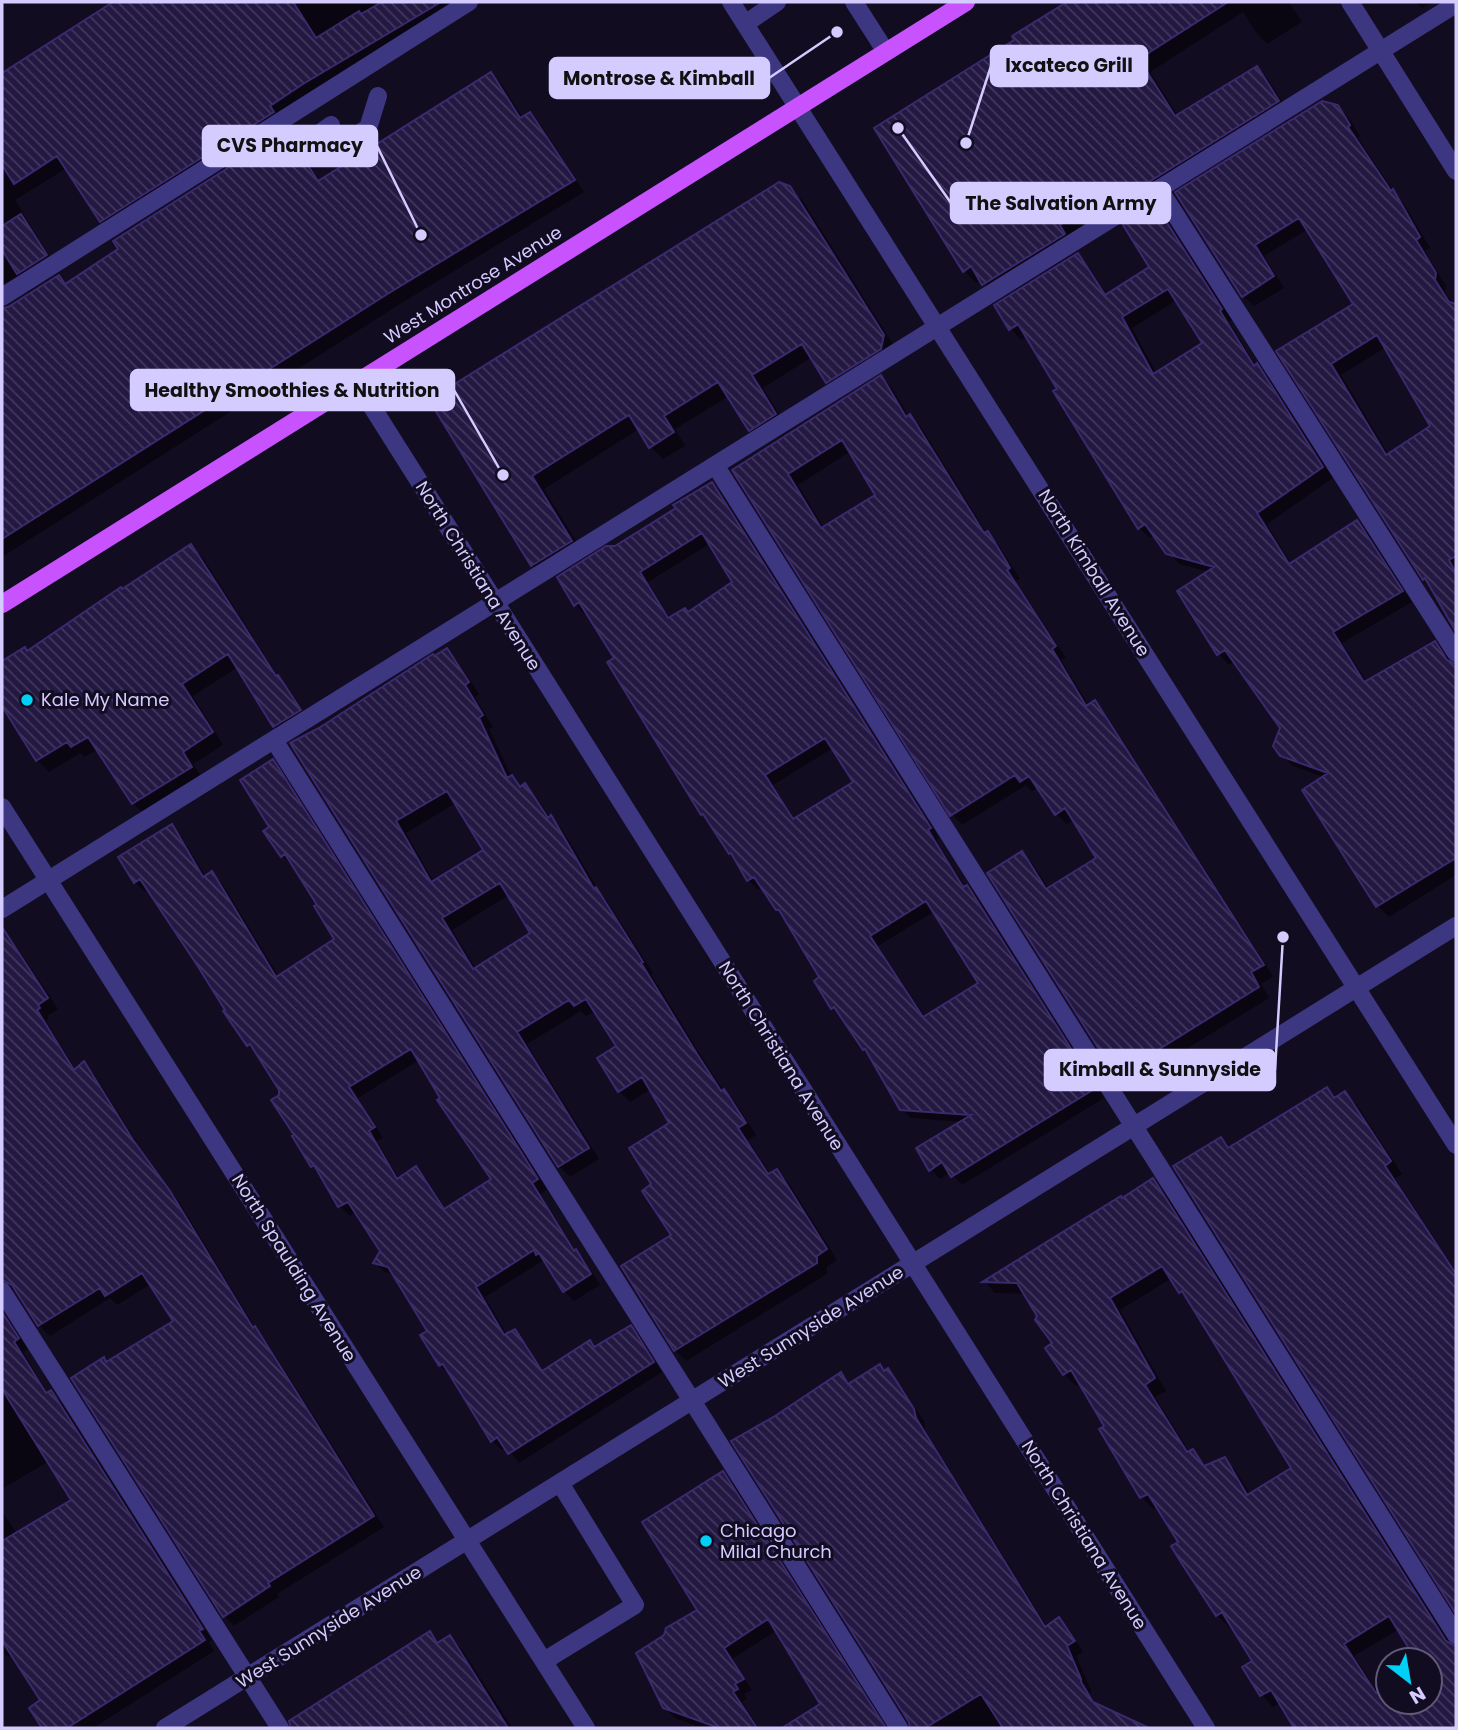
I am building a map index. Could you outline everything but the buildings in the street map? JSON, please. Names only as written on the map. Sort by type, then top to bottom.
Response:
[{"type":"main road","name":"West Montrose Avenue","points":[[2,604],[967,2]]},
{"type":"street","points":[[2,297],[468,2]]},
{"type":"street","name":"North Kimball Avenue","points":[[731,2],[1456,1146]]},
{"type":"street","points":[[745,24],[777,2]]},
{"type":"street","points":[[855,2],[886,52]]},
{"type":"street","points":[[1350,2],[1456,171]]},
{"type":"street","points":[[2,909],[1456,4]]},
{"type":"street","points":[[331,125],[310,141],[324,155],[368,128],[378,96]]},
{"type":"street","points":[[1159,189],[1456,653]]},
{"type":"street","name":"North Christiana Avenue","points":[[356,383],[1206,1728]]},
{"type":"street","points":[[715,465],[1456,1635]]},
{"type":"street","points":[[274,740],[899,1728]]},
{"type":"street","name":"North Spaulding Avenue","points":[[2,807],[586,1728]]},
{"type":"street","name":"West Sunnyside Avenue","points":[[165,1728],[1456,926]]},
{"type":"street","points":[[2,1291],[280,1728]]},
{"type":"street","points":[[544,1661],[635,1605],[560,1483]]},
{"type":"place","name":"Montrose & Kimball","points":[[837,32]]},
{"type":"place","name":"The Salvation Army","points":[[898,128]]},
{"type":"place","name":"Ixcateco Grill","points":[[966,143]]},
{"type":"place","name":"CVS Pharmacy","points":[[421,235]]},
{"type":"place","name":"Healthy Smoothies & Nutrition","points":[[503,475]]},
{"type":"place","name":"Kale My Name","points":[[27,700]]},
{"type":"place","name":"Kimball & Sunnyside","points":[[1283,937]]},
{"type":"place","name":"Chicago Milal Church","points":[[706,1541]]}]
